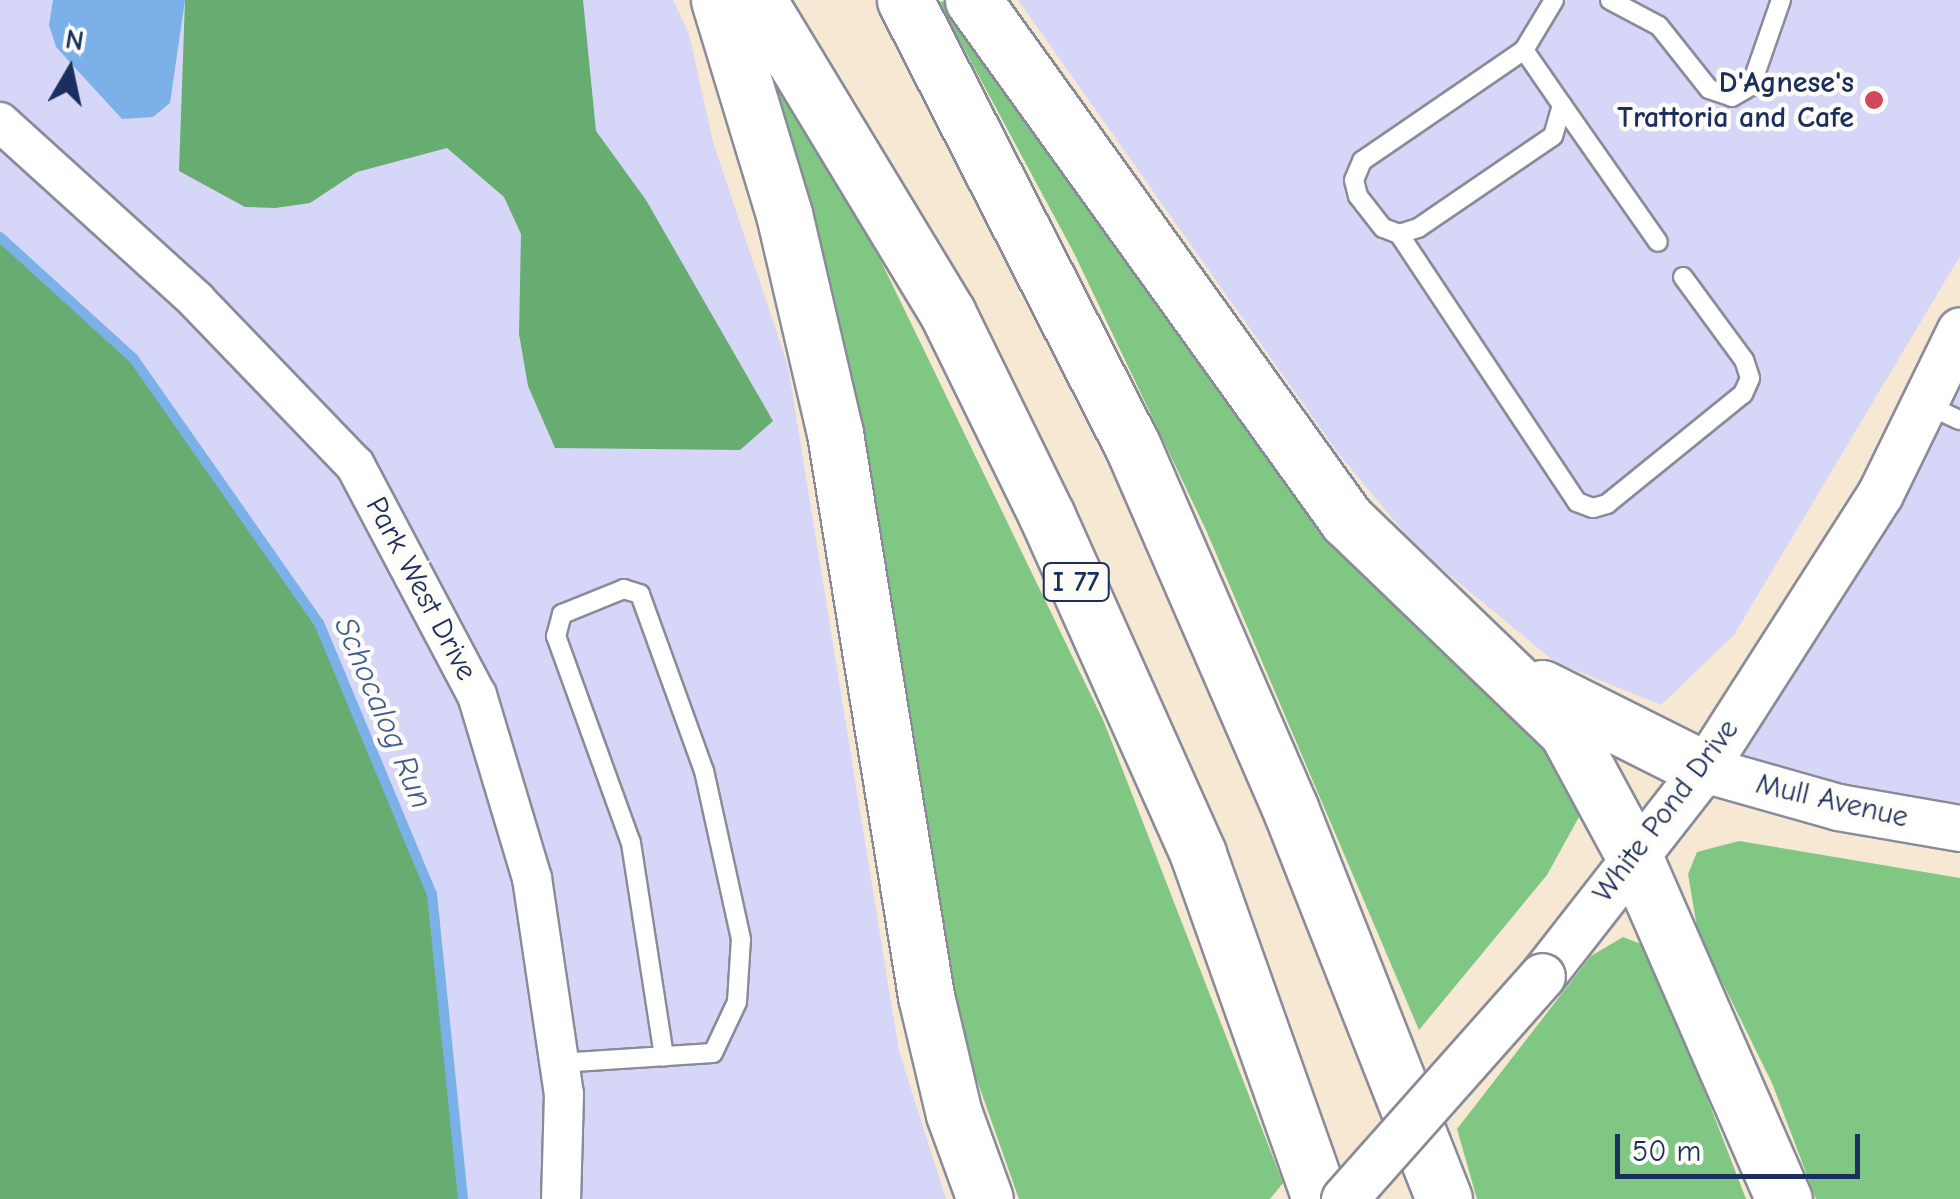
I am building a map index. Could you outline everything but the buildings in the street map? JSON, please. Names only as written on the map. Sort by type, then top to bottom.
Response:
[{"type":"highway","points":[[720,0],[784,214],[834,432],[926,996],[954,1114],[984,1199]]},
{"type":"highway","name":"I 77","points":[[758,0],[948,314],[1047,516],[1198,854],[1320,1199]]},
{"type":"highway","points":[[905,0],[1141,464],[1290,808],[1444,1199]]},
{"type":"highway","points":[[972,0],[1347,520],[1567,732],[1633,854],[1784,1199]]},
{"type":"highway","points":[[1488,656],[1571,706],[1704,770]]},
{"type":"street","name":"Park West Drive","points":[[0,122],[196,300],[355,465],[477,695],[532,878],[559,1063],[561,1199]]},
{"type":"street","name":"White Pond Drive","points":[[1344,1199],[1542,976],[1633,854],[1704,770],[1880,494],[1942,412],[1960,330]]},
{"type":"street","name":"Mull Avenue","points":[[1704,770],[1838,807],[1960,828]]},
{"type":"lane","points":[[1554,0],[1524,50],[1362,160],[1354,180],[1358,196],[1383,228],[1400,234],[1577,502],[1592,508],[1607,504],[1744,394],[1750,378],[1744,360],[1683,277]]},
{"type":"lane","points":[[1610,0],[1659,26],[1709,89],[1732,97],[1751,86],[1781,0]]},
{"type":"lane","points":[[1524,50],[1658,242]]},
{"type":"lane","points":[[1400,234],[1553,136],[1562,105]]},
{"type":"lane","points":[[559,1063],[714,1053],[738,1002],[742,939],[704,771],[676,684],[640,594],[624,588],[562,614],[556,636],[631,843],[664,1056]]},
{"type":"shaded area","points":[[0,0],[673,0],[689,34],[713,142],[788,366],[899,1051],[946,1199],[463,1199],[432,894],[319,623],[134,359],[0,237]]},
{"type":"shaded area","points":[[1018,0],[1960,0],[1960,256],[1734,635],[1661,705],[1555,662],[1418,549],[1338,453]]},
{"type":"shaded area","points":[[1960,330],[1960,828],[1704,769]]},
{"type":"green space","points":[[185,0],[583,0],[596,131],[646,200],[773,421],[740,450],[555,448],[528,386],[519,334],[521,234],[504,197],[447,148],[357,172],[310,203],[275,208],[245,207],[179,171]]},
{"type":"green space","points":[[957,0],[1329,537],[1397,607],[1523,704],[1585,806],[1547,875],[1419,1030],[1206,530],[1074,253],[939,2]]},
{"type":"green space","points":[[755,30],[878,255],[1104,722],[1283,1183],[1270,1199],[1019,1199],[954,1015]]},
{"type":"green space","points":[[0,237],[134,359],[319,623],[432,894],[463,1199],[0,1199]]},
{"type":"green space","points":[[1739,841],[1960,878],[1960,1199],[1816,1199],[1772,1083],[1698,933],[1688,874],[1697,852]]},
{"type":"green space","points":[[1623,937],[1649,947],[1746,1199],[1477,1199],[1457,1129],[1591,956]]},
{"type":"water","points":[[53,0],[185,0],[170,103],[153,117],[122,119],[56,47],[49,25]]},
{"type":"waterway","name":"Schocalog Run","points":[[0,237],[134,359],[319,623],[432,894],[463,1199]]},
{"type":"place","name":"D'Agnese's Trattoria and Cafe","points":[[1874,100]]}]
